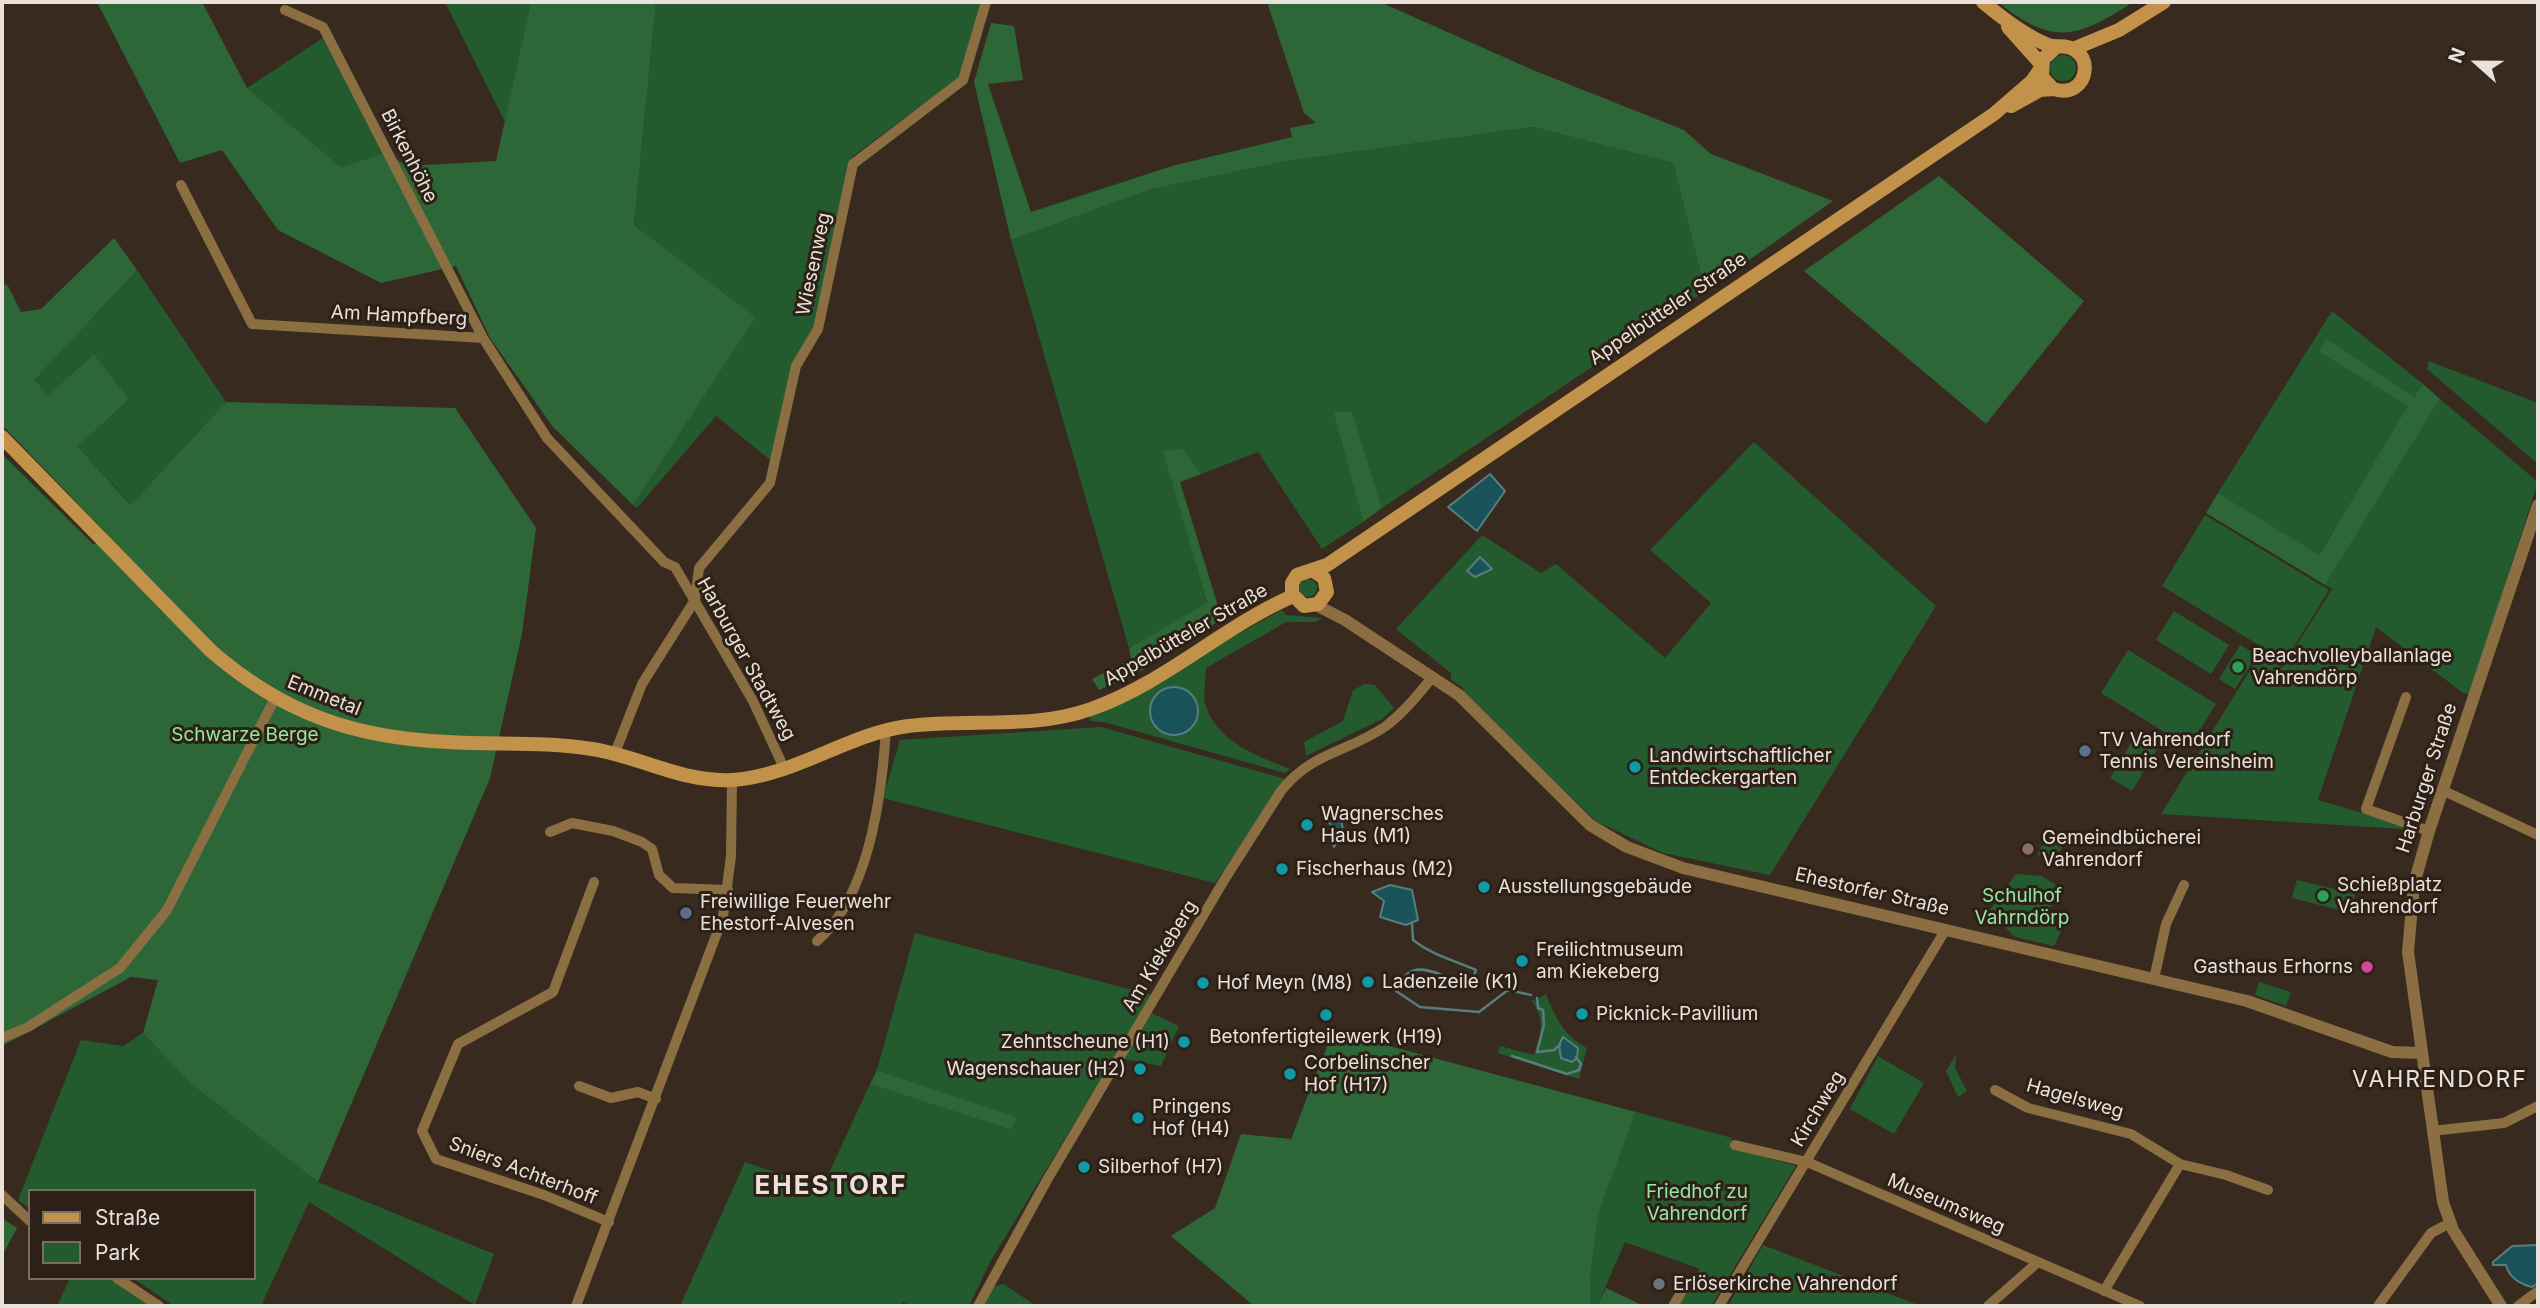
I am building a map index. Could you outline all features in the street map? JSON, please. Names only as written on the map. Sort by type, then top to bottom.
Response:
[{"type":"main road","points":[[1983,2],[2034,52],[2041,66],[2043,79],[2053,89],[2065,91],[2076,87],[2082,80],[2091,56],[2119,30]]},
{"type":"main road","points":[[1995,12],[2043,43],[2055,48],[2073,49],[2119,30],[2164,2]]},
{"type":"main road","points":[[2041,66],[2046,54],[2055,48]]},
{"type":"main road","points":[[2073,49],[2082,56],[2085,68]]},
{"type":"main road","name":"Appelbütteler Straße","points":[[1312,570],[1324,567],[1994,114],[2032,81],[2041,66]]},
{"type":"main road","name":"Appelbütteler Straße","points":[[1994,114],[2042,90],[2053,89]]},
{"type":"main road","name":"Emmetal","points":[[2,437],[211,651],[237,673],[275,698],[332,724],[395,738],[563,745],[615,753],[675,772],[732,780]]},
{"type":"main road","name":"Appelbütteler Straße","points":[[1327,589],[1332,572],[1364,538]]},
{"type":"main road","points":[[1312,570],[1322,576],[1327,589],[1316,605],[1304,606],[1293,596],[1294,579],[1302,572],[1312,570]]},
{"type":"main road","name":"Appelbütteler Straße","points":[[732,780],[784,768],[886,729],[924,724],[1026,722],[1089,710],[1152,680],[1241,624],[1293,596]]},
{"type":"street","name":"Wiesenweg","points":[[695,600],[699,568],[770,483],[796,366],[818,329],[853,164],[963,80],[986,2]]},
{"type":"street","name":"Birkenhöhe","points":[[285,10],[323,27],[483,338]]},
{"type":"street","name":"Am Hampfberg","points":[[181,185],[252,324],[483,338],[547,438],[664,562],[675,567]]},
{"type":"street","name":"Harburger Straße","points":[[2501,1306],[2450,1223],[2438,1179],[2409,977],[2408,930],[2414,884],[2429,831],[2538,505]]},
{"type":"street","name":"Harburger Stadtweg","points":[[675,567],[769,730],[784,768]]},
{"type":"street","name":"Ehestorfer Straße","points":[[1327,589],[1345,620]]},
{"type":"street","points":[[615,753],[642,684],[695,600]]},
{"type":"street","name":"Ehestorfer Straße","points":[[1316,605],[1345,620],[1459,695],[1571,810],[1627,848],[1683,867],[2260,1004],[2392,1052],[2421,1053]]},
{"type":"street","name":"Am Kiekeberg","points":[[978,1306],[1067,1146],[1281,791],[1291,778],[1314,761],[1384,727],[1406,708],[1431,679]]},
{"type":"street","points":[[2406,696],[2366,809],[2429,831]]},
{"type":"street","points":[[2,1038],[29,1027],[120,968],[159,920],[275,698]]},
{"type":"street","points":[[817,941],[834,926],[843,913],[864,860],[872,826],[886,729]]},
{"type":"street","points":[[576,1306],[723,917],[728,890],[732,780]]},
{"type":"street","points":[[2442,790],[2538,835]]},
{"type":"street","points":[[550,832],[572,822],[613,831],[652,849],[659,875],[673,888],[728,890]]},
{"type":"street","name":"Sniers Achterhoff","points":[[593,882],[553,992],[458,1044],[422,1131],[436,1158],[544,1195],[609,1222]]},
{"type":"street","points":[[2154,979],[2166,924],[2184,885]]},
{"type":"street","name":"Kirchweg","points":[[1719,1306],[1946,929]]},
{"type":"street","points":[[579,1086],[611,1098],[638,1092],[656,1099]]},
{"type":"street","name":"Hagelsweg","points":[[1995,1090],[2028,1108],[2132,1134],[2180,1164],[2226,1175],[2268,1190]]},
{"type":"street","points":[[2432,1131],[2504,1123],[2538,1106]]},
{"type":"street","name":"Museumsweg","points":[[1735,1145],[1807,1162],[2140,1306]]},
{"type":"street","points":[[2104,1290],[2180,1164]]},
{"type":"street","points":[[2,1195],[28,1218]]},
{"type":"street","points":[[2378,1306],[2431,1233],[2450,1223]]},
{"type":"street","points":[[1988,1306],[2038,1262]]},
{"type":"street","points":[[120,1280],[159,1306]]},
{"type":"street","points":[[1673,1306],[1686,1284]]},
{"type":"street","points":[[2518,1306],[2538,1291]]},
{"type":"green space","points":[[97,2],[202,2],[247,88],[341,167],[385,153],[408,166],[496,161],[531,2],[656,2],[634,225],[756,317],[633,505],[553,427],[490,338],[456,266],[381,283],[278,230],[222,150],[180,163]]},
{"type":"green space","points":[[445,2],[531,2],[505,122]]},
{"type":"green space","points":[[656,2],[983,2],[962,75],[852,157],[817,324],[796,361],[774,463],[716,416],[637,508],[633,505],[756,317],[634,225]]},
{"type":"green space","points":[[1267,2],[1380,2],[1533,70],[1684,130],[1711,154],[1833,201],[1705,291],[1673,163],[1533,127],[1288,161],[1152,189],[1011,240],[974,82],[991,23],[1014,26],[1023,80],[988,84],[1031,212],[1172,166],[1292,137],[1290,128],[1316,123],[1304,113]]},
{"type":"green space","points":[[1998,2],[2133,2],[2096,24],[2065,32],[2034,26]]},
{"type":"green space","points":[[323,38],[385,153],[341,167],[247,88]]},
{"type":"green space","points":[[2063,55],[2072,59],[2076,68],[2072,77],[2063,81],[2054,77],[2050,68],[2054,59]]},
{"type":"green space","points":[[1533,127],[1673,163],[1705,291],[1382,508],[1352,413],[1333,411],[1363,522],[1322,549],[1258,452],[1201,474],[1183,448],[1164,451],[1207,604],[1129,648],[1011,240],[1152,189],[1288,161]]},
{"type":"green space","points":[[1939,176],[2084,301],[1986,424],[1804,271]]},
{"type":"green space","name":"Schwarze Berge","points":[[114,238],[137,270],[34,380],[48,395],[94,354],[129,399],[78,447],[131,505],[226,402],[455,408],[536,528],[522,634],[490,778],[318,1182],[191,1084],[143,1033],[158,980],[131,977],[2,1046],[2,454],[94,545],[106,533],[2,425],[2,283],[8,286],[21,312],[41,309]]},
{"type":"green space","points":[[137,270],[226,402],[132,505],[78,447],[129,399],[94,354],[48,395],[33,380]]},
{"type":"green space","points":[[2332,311],[2423,384],[2414,397],[2326,338],[2319,352],[2409,406],[2318,556],[2218,493]]},
{"type":"green space","points":[[2326,338],[2414,397],[2423,384],[2440,399],[2325,585],[2206,513],[2218,493],[2319,555],[2408,406],[2319,352]]},
{"type":"green space","points":[[2429,361],[2538,403],[2538,464],[2427,369]]},
{"type":"green space","points":[[2440,399],[2538,482],[2470,694],[2463,693],[2376,627],[2318,800],[2420,830],[2161,814],[2260,654],[2282,668],[2332,589],[2325,585]]},
{"type":"green space","points":[[1333,411],[1352,412],[1382,508],[1363,522]]},
{"type":"green space","points":[[1754,442],[1936,606],[1770,875],[1663,853],[1596,821],[1464,694],[1463,688],[1451,680],[1451,673],[1396,629],[1482,535],[1541,573],[1556,564],[1665,658],[1711,603],[1650,550]]},
{"type":"green space","points":[[1183,448],[1201,474],[1180,482],[1222,619],[1136,674],[1099,690],[1092,679],[1131,659],[1129,648],[1207,603],[1163,451]]},
{"type":"green space","points":[[2205,515],[2329,590],[2285,661],[2162,586]]},
{"type":"green space","points":[[1308,579],[1314,582],[1317,588],[1314,594],[1308,597],[1302,594],[1299,588],[1302,582]]},
{"type":"green space","points":[[1282,610],[1286,615],[1322,618],[1316,622],[1286,622],[1206,668],[1204,698],[1212,719],[1220,730],[1241,747],[1290,769],[1285,773],[1104,722],[1090,721],[1089,714]]},
{"type":"green space","points":[[2174,611],[2229,645],[2211,674],[2156,640]]},
{"type":"green space","name":"Beachvolleyballanlage Vahrendörp","points":[[2240,645],[2257,655],[2235,689],[2219,679]]},
{"type":"green space","points":[[2128,650],[2216,704],[2189,747],[2101,693]]},
{"type":"green space","points":[[1365,684],[1375,685],[1394,708],[1382,719],[1306,756],[1304,742],[1343,721],[1353,690]]},
{"type":"green space","points":[[1101,727],[1285,779],[1215,883],[883,798],[900,740]]},
{"type":"green space","points":[[2137,733],[2159,746],[2132,791],[2110,778]]},
{"type":"green space","points":[[2052,830],[2067,839],[2053,863],[2037,854]]},
{"type":"green space","name":"Schulhof Vahrndörp","points":[[2016,874],[2042,876],[2058,886],[2050,913],[2051,918],[2062,929],[2054,946],[2015,937],[1989,911]]},
{"type":"green space","name":"Schießplatz Vahrendorf","points":[[2297,880],[2355,894],[2351,913],[2292,898]]},
{"type":"green space","points":[[915,933],[1152,995],[990,1262],[969,1306],[912,1306],[902,1302],[900,1306],[680,1306],[745,1162],[822,1188],[870,1084],[1011,1130],[1016,1117],[877,1070]]},
{"type":"green space","points":[[2259,982],[2291,992],[2286,1006],[2255,995]]},
{"type":"green space","points":[[1546,994],[1561,1025],[1572,1038],[1587,1048],[1579,1079],[1498,1053],[1500,1046],[1534,1055],[1541,1026],[1539,1014],[1531,999],[1535,1001]]},
{"type":"green space","points":[[1147,1011],[1179,1026],[1161,1066],[1119,1058]]},
{"type":"green space","points":[[1333,1031],[1636,1112],[1599,1212],[1590,1277],[1590,1306],[1254,1306],[1171,1236],[1215,1208],[1241,1134],[1291,1139]]},
{"type":"green space","points":[[143,1033],[191,1084],[318,1182],[494,1254],[475,1305],[309,1202],[261,1306],[174,1306],[136,1280],[256,1280],[256,1189],[28,1189],[28,1207],[18,1200],[81,1040],[123,1046]]},
{"type":"green space","points":[[1956,1055],[1955,1068],[1967,1091],[1958,1097],[1946,1071]]},
{"type":"green space","points":[[1878,1056],[1924,1083],[1894,1134],[1850,1109]]},
{"type":"green space","points":[[877,1070],[1017,1117],[1011,1130],[870,1084]]},
{"type":"green space","name":"Friedhof zu Vahrendorf","points":[[1636,1112],[1732,1138],[1730,1147],[1796,1166],[1711,1306],[1677,1306],[1700,1269],[1625,1242],[1597,1306],[1590,1306],[1590,1277],[1599,1212]]},
{"type":"green space","points":[[2,1218],[17,1228],[2,1256]]},
{"type":"green space","points":[[1763,1245],[1921,1306],[1728,1306]]},
{"type":"green space","points":[[69,1280],[116,1280],[156,1306],[57,1306]]},
{"type":"green space","points":[[1004,1284],[1036,1306],[982,1306],[992,1287]]},
{"type":"green space","points":[[1606,1288],[1644,1306],[1597,1306]]},
{"type":"water","points":[[1490,474],[1505,491],[1477,531],[1448,507]]},
{"type":"water","points":[[1480,557],[1492,569],[1475,577],[1467,571]]},
{"type":"water","points":[[1174,687],[1191,694],[1198,711],[1191,728],[1174,735],[1157,728],[1150,711],[1157,694]]},
{"type":"water","points":[[1327,811],[1338,818],[1343,826],[1334,847],[1331,841],[1332,827],[1324,815]]},
{"type":"water","points":[[1390,885],[1412,890],[1418,920],[1406,925],[1380,917],[1384,901],[1372,892]]},
{"type":"water","points":[[1563,1037],[1578,1048],[1577,1058],[1572,1062],[1561,1058],[1559,1045]]},
{"type":"water","points":[[2538,1245],[2538,1283],[2532,1287],[2516,1279],[2506,1265],[2493,1265],[2493,1262],[2512,1246]]},
{"type":"waterway","points":[[1412,923],[1413,940],[1436,954],[1476,970],[1472,980],[1462,981],[1431,971],[1412,971],[1403,978],[1396,991],[1420,1007],[1479,1012],[1508,990],[1531,995]]},
{"type":"waterway","points":[[1537,998],[1538,1008],[1543,1010],[1544,1025],[1537,1052],[1554,1050],[1560,1045]]},
{"type":"waterway","points":[[1512,1056],[1567,1074],[1579,1070],[1581,1064],[1576,1057]]},
{"type":"place","name":"Beachvolleyballanlage Vahrendörp","points":[[2238,667]]},
{"type":"place","name":"TV Vahrendorf Tennis Vereinsheim","points":[[2085,751]]},
{"type":"place","name":"Landwirtschaftlicher Entdeckergarten","points":[[1635,767]]},
{"type":"place","name":"Wagnersches Haus (M1)","points":[[1307,825]]},
{"type":"place","name":"Gemeindbücherei Vahrendorf","points":[[2028,849]]},
{"type":"place","name":"Fischerhaus (M2)","points":[[1282,869]]},
{"type":"place","name":"Ausstellungsgebäude","points":[[1484,887]]},
{"type":"place","name":"Schießplatz Vahrendorf","points":[[2323,896]]},
{"type":"place","name":"Freiwillige Feuerwehr Ehestorf-Alvesen","points":[[686,913]]},
{"type":"place","name":"Freilichtmuseum am Kiekeberg","points":[[1522,961]]},
{"type":"place","name":"Gasthaus Erhorns","points":[[2367,967]]},
{"type":"place","name":"Ladenzeile (K1)","points":[[1368,982]]},
{"type":"place","name":"Hof Meyn (M8)","points":[[1203,983]]},
{"type":"place","name":"Picknick-Pavillium","points":[[1582,1014]]},
{"type":"place","name":"Betonfertigteilewerk (H19)","points":[[1326,1015]]},
{"type":"place","name":"Zehntscheune (H1)","points":[[1184,1042]]},
{"type":"place","name":"Wagenschauer (H2)","points":[[1140,1069]]},
{"type":"place","name":"Corbelinscher Hof (H17)","points":[[1290,1074]]},
{"type":"place","name":"Pringens Hof (H4)","points":[[1138,1118]]},
{"type":"place","name":"Silberhof (H7)","points":[[1084,1167]]},
{"type":"place","name":"Erlöserkirche Vahrendorf","points":[[1659,1284]]},
{"type":"district","name":"VAHRENDORF","points":[[2440,1080]]},
{"type":"district","name":"EHESTORF","points":[[831,1186]]}]
